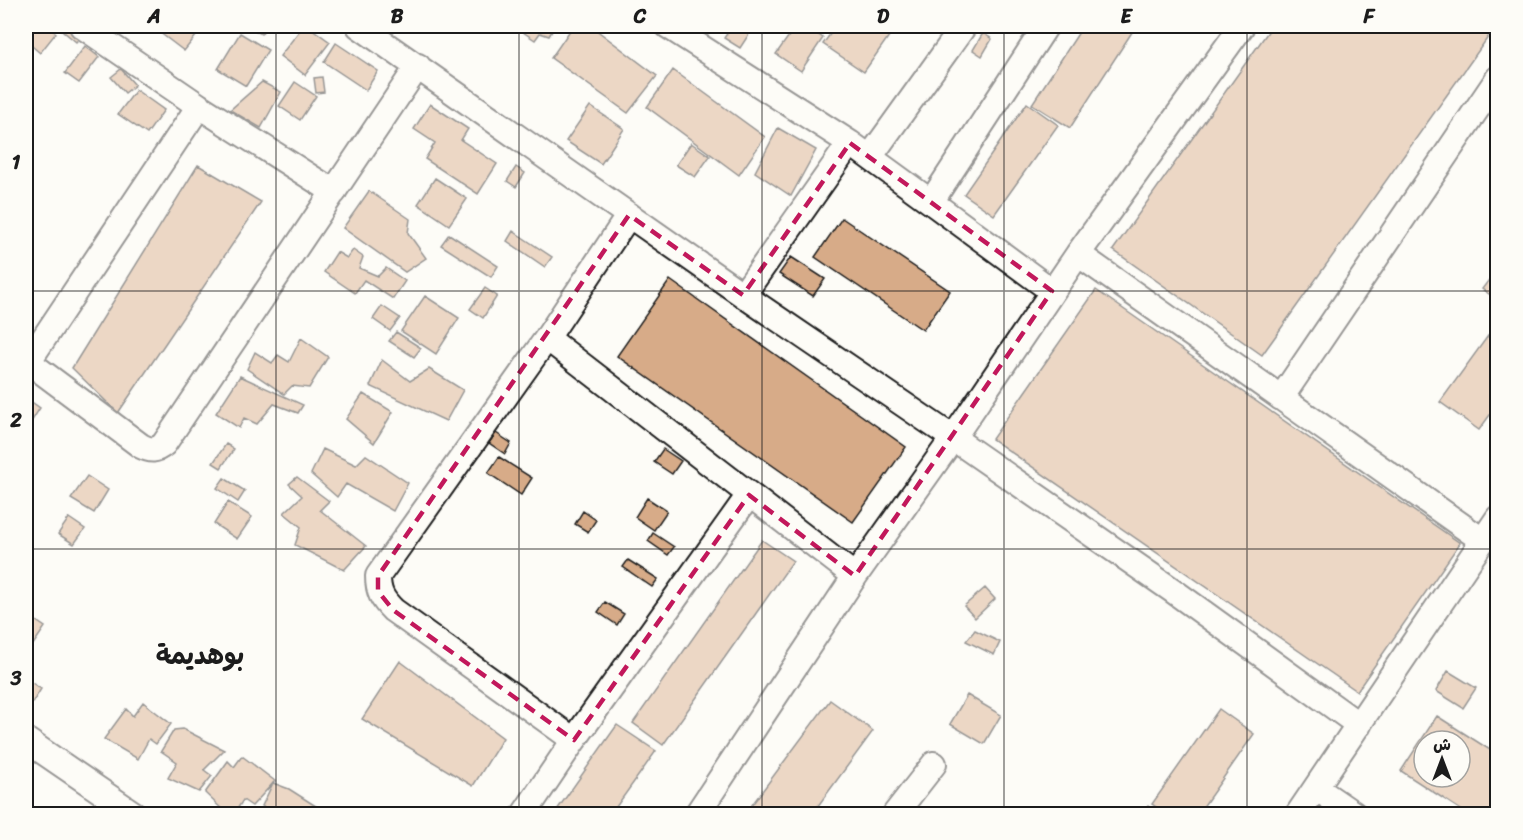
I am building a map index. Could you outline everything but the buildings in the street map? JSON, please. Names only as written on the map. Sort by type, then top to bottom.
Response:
[{"type":"street","points":[[82,26],[199,106],[334,192]]},
{"type":"street","points":[[359,26],[743,295],[1172,590],[1359,725]]},
{"type":"street","points":[[668,26],[850,143],[1052,291]]},
{"type":"street","points":[[870,157],[964,26]]},
{"type":"street","points":[[931,202],[1046,26]]},
{"type":"street","points":[[697,814],[855,576],[953,438],[1052,291],[1242,26]]},
{"type":"street","points":[[199,106],[27,361],[149,450],[157,450],[164,444],[418,66]]},
{"type":"street","points":[[1281,398],[1497,78]]},
{"type":"street","points":[[743,295],[850,143]]},
{"type":"street","points":[[574,740],[393,610],[384,602],[378,591],[378,576],[548,338],[629,215]]},
{"type":"street","points":[[1078,254],[1482,540]]},
{"type":"street","points":[[548,338],[855,576]]},
{"type":"street","points":[[524,814],[748,495]]},
{"type":"street","points":[[1298,814],[1497,518]]},
{"type":"street","points":[[26,740],[134,814]]},
{"type":"street","points":[[895,814],[934,764]]},
{"type":"street","points":[[1316,788],[1354,814]]},
{"type":"highlighted area","points":[[850,143],[1052,291],[855,576],[749,495],[574,740],[393,610],[378,591],[378,576],[629,215],[743,295]]},
{"type":"district","name":"بوهديمة","points":[[200,655]]}]
